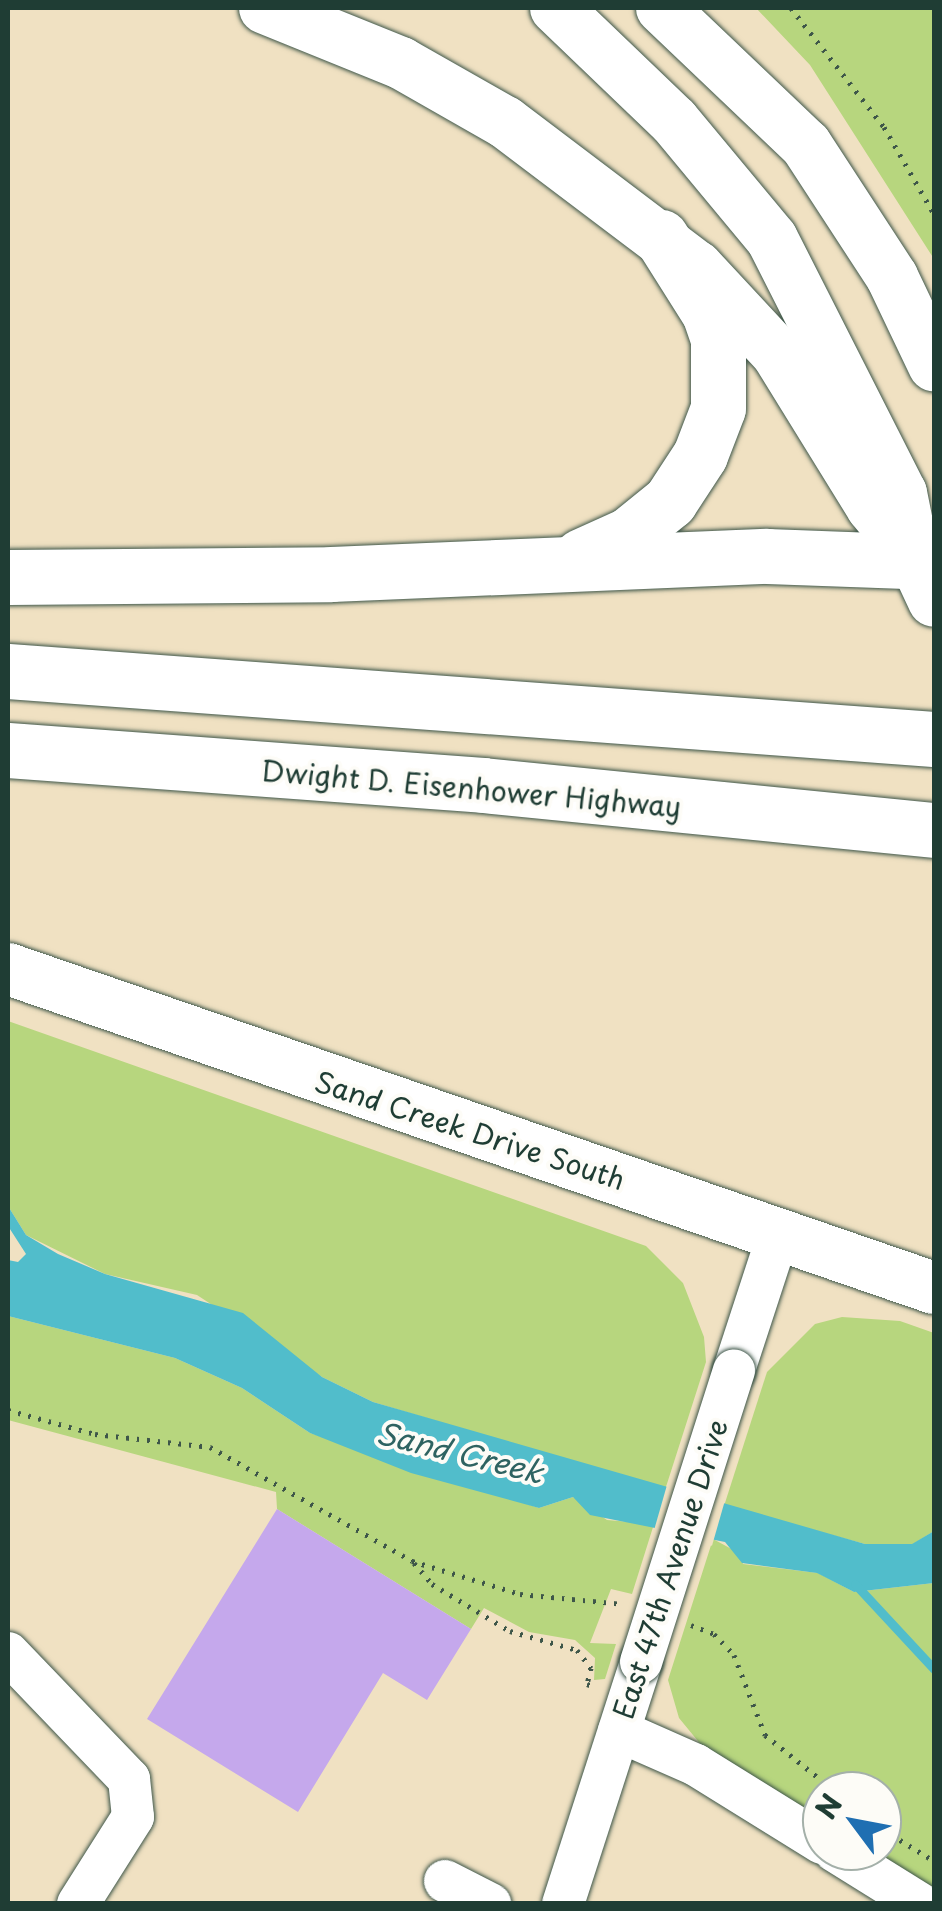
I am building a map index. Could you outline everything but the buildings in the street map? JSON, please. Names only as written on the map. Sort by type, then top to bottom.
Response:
[{"type":"highway","points":[[564,563],[628,535],[670,501],[713,426],[718,339],[697,290],[662,237]]},
{"type":"highway","points":[[8,577],[332,574],[564,563],[928,574]]},
{"type":"highway","points":[[8,671],[934,739]]},
{"type":"highway","name":"Dwight D. Eisenhower Highway","points":[[8,750],[483,786],[934,830]]},
{"type":"main road","points":[[265,8],[454,92],[546,148],[662,237],[723,290],[778,353],[872,507],[928,574]]},
{"type":"main road","points":[[556,8],[674,121],[772,240],[901,493],[928,574]]},
{"type":"main road","points":[[662,8],[806,145]]},
{"type":"main road","points":[[716,8],[771,67],[806,145],[892,277],[934,365]]},
{"type":"main road","name":"Sand Creek Drive South","points":[[8,969],[934,1288]]},
{"type":"street","name":"East 47th Avenue Drive","points":[[562,1904],[778,1234]]},
{"type":"street","points":[[8,1653],[129,1778],[134,1816],[78,1904]]},
{"type":"street","points":[[619,1731],[696,1765],[802,1831]]},
{"type":"street","points":[[867,1871],[920,1904]]},
{"type":"street","points":[[445,1880],[490,1904]]},
{"type":"path","points":[[791,8],[884,127],[934,214]]},
{"type":"path","points":[[8,1410],[95,1434],[210,1447],[412,1560],[432,1584],[510,1631],[577,1650],[592,1668],[588,1684]]},
{"type":"path","points":[[902,1841],[934,1861]]},
{"type":"green space","points":[[756,8],[934,8],[934,259],[810,65]]},
{"type":"green space","points":[[8,1021],[646,1246],[683,1283],[704,1337],[706,1362],[665,1490],[373,1402],[322,1377],[197,1295],[105,1274],[26,1235],[8,1206]]},
{"type":"green space","points":[[8,1316],[175,1358],[242,1388],[310,1433],[539,1508],[573,1497],[607,1520],[654,1524],[632,1594],[611,1589],[590,1643],[616,1644],[605,1679],[594,1680],[595,1658],[575,1640],[529,1632],[484,1608],[471,1629],[277,1509],[276,1492],[8,1420]]},
{"type":"green space","points":[[842,1317],[900,1321],[934,1333],[934,1531],[913,1544],[865,1544],[724,1506],[767,1372],[815,1324]]},
{"type":"green space","points":[[713,1539],[739,1553],[743,1564],[818,1573],[854,1592],[934,1583],[934,1895],[895,1871],[902,1871],[902,1771],[802,1771],[802,1813],[702,1746],[679,1718],[668,1680]]},
{"type":"water","name":"Sand Creek","points":[[8,1206],[26,1235],[58,1254],[105,1274],[243,1313],[322,1377],[373,1402],[865,1544],[912,1544],[934,1531],[934,1583],[854,1592],[817,1573],[742,1563],[725,1542],[590,1515],[573,1497],[539,1508],[411,1473],[310,1433],[242,1388],[175,1358],[8,1316],[8,1260],[18,1262],[26,1254],[8,1226]]},
{"type":"pier","points":[[667,1485],[725,1502],[712,1546],[654,1529]]},
{"type":"waterway","points":[[855,1584],[934,1669]]}]
